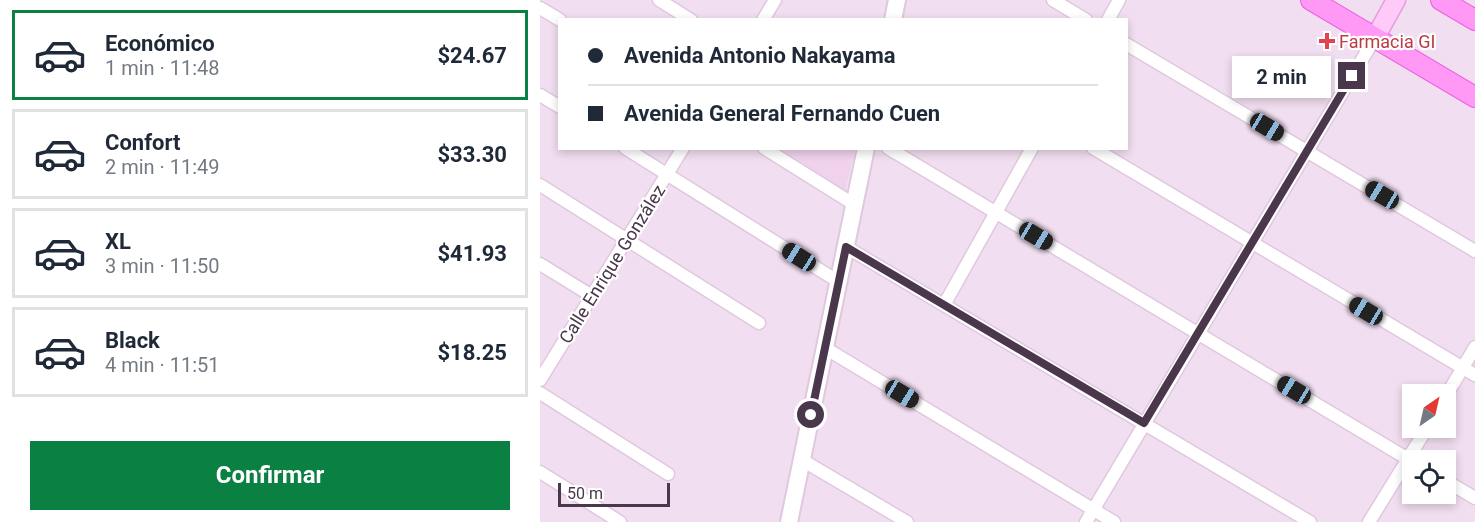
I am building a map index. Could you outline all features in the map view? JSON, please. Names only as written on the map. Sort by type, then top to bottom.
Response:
[{"type":"main road","points":[[1311,0],[1475,97]]},
{"type":"main road","points":[[1375,38],[1396,0]]},
{"type":"main road","points":[[1441,0],[1475,20]]},
{"type":"street","points":[[659,0],[688,18]]},
{"type":"street","points":[[764,18],[776,0]]},
{"type":"street","points":[[893,18],[897,0]]},
{"type":"street","points":[[1053,0],[1083,18]]},
{"type":"street","points":[[1109,18],[1119,0]]},
{"type":"street","points":[[540,8],[558,19]]},
{"type":"street","points":[[1086,522],[1375,38]]},
{"type":"street","points":[[1128,45],[1475,251]]},
{"type":"street","points":[[540,95],[558,107]]},
{"type":"street","points":[[628,150],[839,282]]},
{"type":"street","name":"Calle Enrique González","points":[[540,380],[682,150]]},
{"type":"street","points":[[767,150],[855,205]]},
{"type":"street","points":[[789,522],[866,150]]},
{"type":"street","points":[[891,150],[1402,455]]},
{"type":"street","points":[[944,304],[1031,150]]},
{"type":"street","points":[[1096,150],[1475,375]]},
{"type":"street","points":[[540,185],[759,323]]},
{"type":"street","points":[[846,247],[1311,522]]},
{"type":"street","points":[[540,264],[592,296]]},
{"type":"street","points":[[1453,384],[1475,347]]},
{"type":"street","points":[[825,348],[1114,522]]},
{"type":"street","points":[[540,393],[668,474]]},
{"type":"street","points":[[802,459],[907,522]]},
{"type":"street","points":[[540,472],[620,522]]},
{"type":"street","points":[[1369,522],[1402,473]]},
{"type":"street","points":[[1456,487],[1475,498]]},
{"type":"shaded area","points":[[540,0],[1475,0],[1475,522],[540,522]]},
{"type":"shaded area","points":[[781,150],[855,150],[845,191]]},
{"type":"place","name":"Farmacia GI","points":[[1327,41]]},
{"type":"route","points":[[811,415],[846,247],[1144,423],[1352,76]]}]
